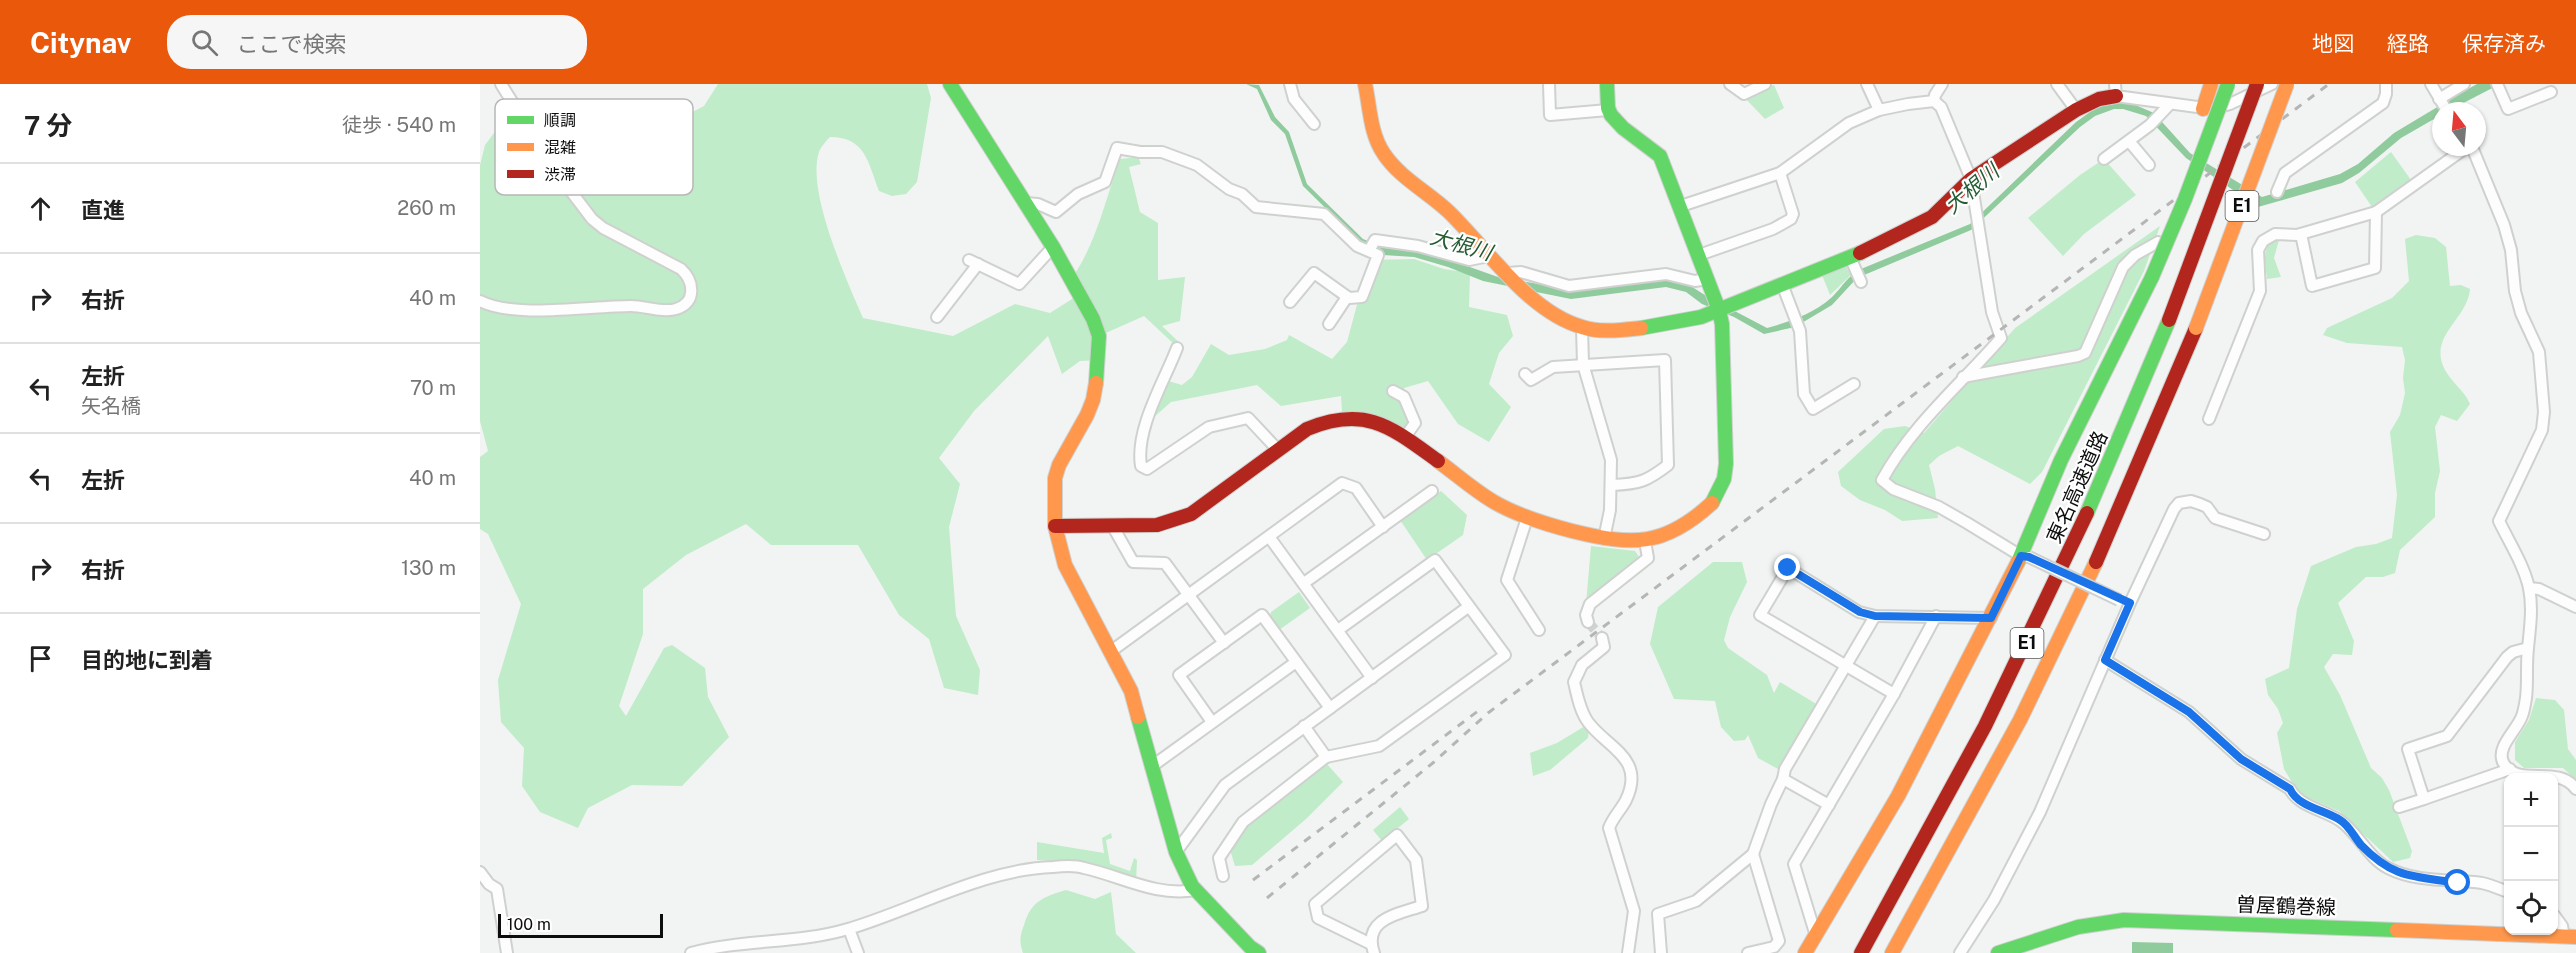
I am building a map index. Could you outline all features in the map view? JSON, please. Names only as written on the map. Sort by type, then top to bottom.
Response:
[{"type":"main road","points":[[950,84],[1072,278],[1099,336],[1099,360],[1093,400],[1088,415],[1059,465],[1055,478],[1055,526],[1065,565],[1134,700],[1176,852],[1195,890],[1250,947],[1259,953]]},
{"type":"main road","points":[[1365,84],[1374,132],[1386,156],[1449,212],[1489,256],[1556,316],[1582,328],[1611,329],[1677,324],[1719,310],[1782,284],[1852,263],[1932,217],[1971,178],[2076,110],[2116,90]]},
{"type":"main road","points":[[1055,526],[1157,525],[1191,514],[1307,429],[1329,420],[1353,417],[1384,425],[1405,437],[1494,502],[1527,518],[1604,539],[1633,542],[1665,535],[1685,526],[1712,503],[1720,490],[1726,464],[1719,310],[1660,156],[1650,145],[1620,126],[1608,110],[1607,84]]},
{"type":"main road","points":[[2203,109],[2211,84]]},
{"type":"main road","points":[[1805,953],[1898,796],[2025,557],[2061,460],[2152,277],[2185,199],[2228,84]]},
{"type":"main road","name":"東名高速道路","points":[[1862,953],[1951,794],[2014,670],[2069,554],[2169,320],[2257,84]]},
{"type":"main road","name":"E1","points":[[1892,953],[1999,762],[2102,551],[2196,328],[2286,84]]},
{"type":"main road","name":"曽屋鶴巻線","points":[[1998,953],[2078,927],[2124,920],[2570,937]]},
{"type":"street","points":[[501,84],[510,99]]},
{"type":"street","points":[[1290,84],[1294,99],[1314,124]]},
{"type":"street","points":[[1549,84],[1550,115],[1608,110]]},
{"type":"street","points":[[1730,84],[1744,94],[1765,84]]},
{"type":"street","points":[[1867,84],[1879,110]]},
{"type":"street","points":[[1934,101],[1942,84]]},
{"type":"street","points":[[2057,84],[2076,110]]},
{"type":"street","points":[[2116,90],[2165,109],[2203,109],[2230,104],[2272,84]]},
{"type":"street","points":[[2277,192],[2285,173],[2383,103],[2386,84]]},
{"type":"street","points":[[2432,84],[2442,102]]},
{"type":"street","points":[[2445,102],[2464,84]]},
{"type":"street","points":[[2497,85],[2508,109],[2551,92]]},
{"type":"street","points":[[1681,206],[1780,173],[1848,123],[1879,110],[1934,101]]},
{"type":"street","points":[[1934,101],[1941,108],[1971,178],[1992,312],[2001,338],[1930,414],[1882,480],[1893,489],[1939,507],[2025,557],[2125,602]]},
{"type":"street","points":[[2104,159],[2150,125],[2165,109]]},
{"type":"street","points":[[2129,141],[2149,165]]},
{"type":"street","points":[[1026,203],[1038,204],[1056,212],[1078,194],[1105,182],[1117,148],[1140,152],[1162,152],[1197,165],[1229,189],[1242,194],[1256,207],[1324,214],[1358,246],[1372,245]]},
{"type":"street","points":[[2209,419],[2260,291],[2259,250],[2263,241],[2275,234],[2301,234],[2376,212],[2454,156]]},
{"type":"street","points":[[2476,156],[2504,225],[2511,250],[2515,291],[2521,313],[2539,352],[2544,412],[2542,430],[2499,521],[2521,565],[2529,588],[2532,621],[2528,648],[2526,699],[2522,716],[2503,748],[2502,756],[2504,763],[2510,769],[2527,776],[2554,775],[2571,782],[2576,789]]},
{"type":"street","points":[[1699,255],[1773,229],[1791,219],[1793,214],[1780,173]]},
{"type":"street","points":[[480,301],[493,308],[519,310],[633,306],[675,309],[687,303],[692,289],[689,276],[681,269],[603,228],[592,219],[574,195]]},
{"type":"street","points":[[2301,234],[2312,285],[2375,268],[2376,212]]},
{"type":"street","points":[[1372,245],[1375,240],[1418,246],[1469,260],[1489,256]]},
{"type":"street","points":[[1963,377],[2085,353],[2123,267],[2135,255],[2158,242]]},
{"type":"street","points":[[1290,302],[1301,281],[1314,273],[1347,297],[1362,297],[1378,255],[1372,245]]},
{"type":"street","points":[[937,317],[974,262],[1018,284],[1053,247]]},
{"type":"street","points":[[1852,263],[1861,282]]},
{"type":"street","points":[[1509,275],[1521,272],[1569,286],[1666,274],[1695,281],[1707,279]]},
{"type":"street","points":[[1782,284],[1797,323],[1804,394],[1813,409],[1854,384]]},
{"type":"street","points":[[1329,324],[1347,297]]},
{"type":"street","points":[[1582,328],[1583,364],[1611,460],[1612,485],[1604,539]]},
{"type":"street","points":[[1177,348],[1144,426],[1139,456],[1141,466],[1147,469],[1158,463],[1209,427],[1248,418],[1278,450]]},
{"type":"street","points":[[1530,381],[1553,367],[1665,360],[1668,465],[1647,481],[1612,485]]},
{"type":"street","points":[[1393,391],[1404,397],[1415,423],[1405,437]]},
{"type":"street","points":[[1110,652],[1190,597],[1342,483],[1356,488],[1383,527]]},
{"type":"street","points":[[1304,583],[1432,491]]},
{"type":"street","points":[[1960,953],[1994,900],[2040,812],[2105,660],[2125,602],[2179,503],[2191,501],[2200,504],[2214,518],[2264,534]]},
{"type":"street","points":[[1527,518],[1507,580],[1539,630]]},
{"type":"street","points":[[1112,525],[1133,562],[1165,563],[1224,643]]},
{"type":"street","points":[[1270,538],[1372,678]]},
{"type":"street","points":[[1588,622],[1586,615],[1590,604],[1648,558],[1645,541]]},
{"type":"street","points":[[1223,876],[1219,858],[1243,822],[1326,757],[1379,746],[1505,655],[1435,560],[1338,630]]},
{"type":"street","points":[[1894,694],[1760,615],[1788,568],[1860,612],[1875,616],[1991,618]]},
{"type":"street","points":[[2529,588],[2539,589],[2576,607]]},
{"type":"street","points":[[1176,852],[1225,785],[1468,607]]},
{"type":"street","points":[[1212,722],[1179,675],[1262,615],[1330,708]]},
{"type":"street","points":[[1661,953],[1658,914],[1696,900],[1753,854],[1771,804],[1784,779],[1785,769],[1875,616]]},
{"type":"street","points":[[1816,936],[1794,864],[1894,694],[1936,616]]},
{"type":"street","points":[[1602,639],[1604,647],[1582,665],[1574,682],[1586,720],[1625,756],[1631,777],[1626,799],[1609,828],[1634,911],[1628,953]]},
{"type":"street","points":[[2424,799],[2408,749],[2447,736],[2507,657],[2513,652],[2528,648]]},
{"type":"street","points":[[2105,660],[2189,712],[2241,759],[2290,789],[2292,795],[2341,820],[2361,844],[2386,867],[2403,875],[2458,883],[2483,883],[2504,891]]},
{"type":"street","points":[[1151,766],[1296,662]]},
{"type":"street","points":[[1304,726],[1326,757]]},
{"type":"street","points":[[2399,807],[2510,769]]},
{"type":"street","points":[[1784,779],[1829,805]]},
{"type":"street","points":[[1397,835],[1416,860],[1422,906],[1384,919],[1376,925],[1372,949],[1318,918],[1315,904],[1397,835]]},
{"type":"street","points":[[1748,953],[1774,946],[1779,941],[1753,854]]},
{"type":"street","points":[[691,953],[718,945],[801,938],[849,929],[921,901],[1002,875],[1050,867],[1083,867],[1126,882],[1180,892],[1195,890]]},
{"type":"street","points":[[480,872],[489,884],[497,889],[507,953]]},
{"type":"street","points":[[2558,921],[2570,937]]},
{"type":"street","points":[[849,929],[858,953]]},
{"type":"shaded area","points":[[718,84],[927,84],[931,98],[917,182],[906,194],[892,196],[879,191],[864,154],[851,142],[842,138],[830,137],[819,152],[818,189],[823,212],[839,260],[863,318],[953,336],[1015,304],[1050,313],[1080,294],[1072,278],[1088,251],[1120,159],[1138,157],[1141,164],[1129,167],[1140,212],[1158,223],[1158,280],[1185,277],[1180,321],[1162,326],[1183,346],[1165,380],[1182,385],[1192,377],[1211,344],[1229,355],[1265,349],[1287,340],[1289,335],[1332,359],[1347,342],[1369,260],[1414,259],[1444,269],[1470,273],[1469,307],[1507,315],[1513,336],[1499,353],[1489,384],[1511,407],[1489,442],[1458,424],[1428,381],[1404,388],[1411,422],[1406,432],[1342,412],[1341,396],[1281,406],[1257,385],[1171,402],[1144,426],[1175,345],[1144,316],[1099,336],[1099,360],[1080,361],[1062,374],[1048,336],[974,411],[939,458],[960,484],[949,527],[956,616],[980,670],[978,695],[944,688],[929,639],[899,615],[858,545],[771,545],[746,524],[686,555],[643,589],[643,634],[619,706],[626,716],[664,648],[672,645],[705,668],[708,697],[729,737],[682,786],[632,785],[588,808],[578,828],[540,812],[522,786],[524,748],[501,722],[498,680],[521,604],[488,534],[480,529],[480,457],[488,451],[480,421],[480,165],[485,145],[495,132],[495,195],[693,195],[693,112],[704,106]]},
{"type":"shaded area","points":[[1246,84],[1259,85],[1275,117],[1289,132],[1307,184],[1363,239],[1385,248],[1417,252],[1450,260],[1498,277],[1569,289],[1660,279],[1686,283],[1767,328],[1816,309],[1861,269],[1970,224],[2076,122],[2097,107],[2115,102],[2133,104],[2154,113],[2190,153],[2262,197],[2340,174],[2358,164],[2394,133],[2432,110],[2432,120],[2401,138],[2359,173],[2342,183],[2258,207],[2186,158],[2146,116],[2123,109],[2114,109],[2095,116],[2080,127],[1971,230],[1857,278],[1832,305],[1795,327],[1764,334],[1734,317],[1702,304],[1686,292],[1666,287],[1571,299],[1483,281],[1414,257],[1383,255],[1361,243],[1303,186],[1285,134],[1271,120],[1257,89]]},
{"type":"shaded area","points":[[2477,84],[2500,84],[2465,102],[2446,102]]},
{"type":"shaded area","points":[[1774,85],[1784,108],[1765,119],[1744,97]]},
{"type":"shaded area","points":[[2391,152],[2411,180],[2372,207],[2355,182]]},
{"type":"shaded area","points":[[2104,159],[2136,195],[2084,234],[2063,256],[2028,218],[2080,175]]},
{"type":"shaded area","points":[[2160,226],[2144,271],[2042,472],[2030,484],[1958,446],[1939,456],[1929,465],[1935,489],[1938,518],[1902,521],[1885,510],[1860,500],[1841,486],[1838,472],[1884,429],[1905,426],[1924,433],[2015,328]]},
{"type":"shaded area","points":[[2416,235],[2435,238],[2446,247],[2450,286],[2461,285],[2470,289],[2463,310],[2444,337],[2441,358],[2448,375],[2470,404],[2457,421],[2441,415],[2435,427],[2440,471],[2435,493],[2435,517],[2400,550],[2395,573],[2383,577],[2366,577],[2338,603],[2354,641],[2352,655],[2333,654],[2324,667],[2340,695],[2371,768],[2382,778],[2389,790],[2412,851],[2410,858],[2393,862],[2339,811],[2299,794],[2284,769],[2277,733],[2283,723],[2278,709],[2268,695],[2265,679],[2289,668],[2297,609],[2311,566],[2356,547],[2376,544],[2392,538],[2397,495],[2390,432],[2400,415],[2405,393],[2403,378],[2405,360],[2402,347],[2347,343],[2323,335],[2327,328],[2392,298],[2409,281],[2405,239]]},
{"type":"shaded area","points":[[2275,239],[2279,240],[2274,258],[2281,277],[2267,279],[2265,262],[2267,247]]},
{"type":"shaded area","points":[[1845,265],[1851,275],[1830,295],[1822,275]]},
{"type":"shaded area","points":[[1441,491],[1467,515],[1463,535],[1427,560],[1400,520]]},
{"type":"shaded area","points":[[1591,546],[1635,551],[1641,560],[1586,604]]},
{"type":"shaded area","points":[[1713,562],[1742,562],[1747,582],[1730,617],[1724,640],[1728,648],[1767,675],[1774,693],[1780,682],[1818,705],[1778,769],[1758,758],[1748,735],[1745,740],[1734,741],[1721,727],[1715,701],[1674,699],[1650,644],[1658,607]]},
{"type":"shaded area","points":[[1299,592],[1310,608],[1279,630],[1269,618],[1271,612]]},
{"type":"shaded area","points":[[2536,698],[2555,700],[2564,710],[2568,749],[2576,760],[2576,780],[2563,768],[2524,768],[2515,760],[2515,742],[2529,720]]},
{"type":"shaded area","points":[[1585,726],[1589,730],[1588,738],[1550,770],[1533,776],[1530,753],[1557,743]]},
{"type":"shaded area","points":[[1326,757],[1327,764],[1343,782],[1306,819],[1252,865],[1235,866],[1228,843],[1243,822]]},
{"type":"shaded area","points":[[1400,807],[1409,819],[1382,841],[1373,830]]},
{"type":"shaded area","points":[[1111,833],[1112,838],[1106,840],[1110,864],[1130,871],[1134,858],[1137,860],[1136,883],[1084,863],[1037,860],[1037,842],[1104,853],[1102,838]]},
{"type":"shaded area","points":[[1066,890],[1095,899],[1111,892],[1116,934],[1136,953],[1023,953],[1021,936],[1030,910],[1044,898]]},
{"type":"shaded area","points":[[2132,942],[2173,943],[2173,953],[2132,953]]},
{"type":"tunnel","points":[[1588,622],[1602,638]]},
{"type":"railway","points":[[1267,898],[1434,762],[1488,713],[2329,84]]},
{"type":"railway","points":[[1253,880],[1478,711]]},
{"type":"traffic: fast","points":[[950,84],[1053,247],[1093,319],[1099,336],[1096,383]]},
{"type":"traffic: fast","points":[[1607,84],[1608,108],[1611,115],[1623,128],[1660,156],[1719,310],[1722,324],[1726,464],[1724,479],[1712,503]]},
{"type":"traffic: fast","points":[[2152,277],[2185,199],[2228,84]]},
{"type":"traffic: fast","points":[[1641,328],[1701,317],[1860,253]]},
{"type":"traffic: fast","points":[[2018,562],[2061,460],[2152,277]]},
{"type":"traffic: fast","points":[[2087,513],[2169,320]]},
{"type":"traffic: fast","points":[[1138,717],[1176,852],[1192,886],[1250,947],[1259,953]]},
{"type":"traffic: fast","points":[[1998,953],[2078,927],[2124,920],[2397,930]]},
{"type":"traffic: slow","points":[[1365,84],[1371,120],[1379,146],[1384,154],[1406,178],[1449,212],[1527,294],[1544,308],[1582,327],[1604,330],[1641,328]]},
{"type":"traffic: slow","points":[[2203,109],[2211,84]]},
{"type":"traffic: slow","points":[[2196,328],[2287,84]]},
{"type":"traffic: slow","points":[[1096,383],[1087,415],[1059,465],[1055,478],[1055,526],[1065,565],[1131,691],[1138,717]]},
{"type":"traffic: slow","points":[[1438,461],[1480,493],[1513,511],[1562,528],[1613,539],[1647,539],[1663,535],[1695,517],[1712,503]]},
{"type":"traffic: slow","points":[[1805,953],[1898,796],[2018,562]]},
{"type":"traffic: slow","points":[[1892,953],[2020,720],[2096,562]]},
{"type":"traffic: slow","points":[[2397,930],[2576,937]]},
{"type":"traffic: jam","points":[[2169,320],[2257,84]]},
{"type":"traffic: jam","points":[[1860,253],[1932,217],[1971,179],[2076,110],[2099,99],[2116,96]]},
{"type":"traffic: jam","points":[[2096,562],[2196,328]]},
{"type":"traffic: jam","points":[[1055,526],[1157,525],[1191,514],[1307,429],[1328,422],[1346,419],[1377,423],[1406,438],[1438,461]]},
{"type":"traffic: jam","points":[[1861,953],[1985,726],[2087,513]]},
{"type":"route","points":[[1788,568],[1860,612],[1875,616],[1991,618],[2021,556],[2029,557],[2119,600],[2130,603],[2105,660],[2123,669],[2189,712],[2241,759],[2290,789],[2292,795],[2341,820],[2361,844],[2386,867],[2403,875],[2458,883]]},
{"type":"water label","name":"大根川","points":[[1972,189]]},
{"type":"water label","name":"大根川","points":[[1461,245]]}]
